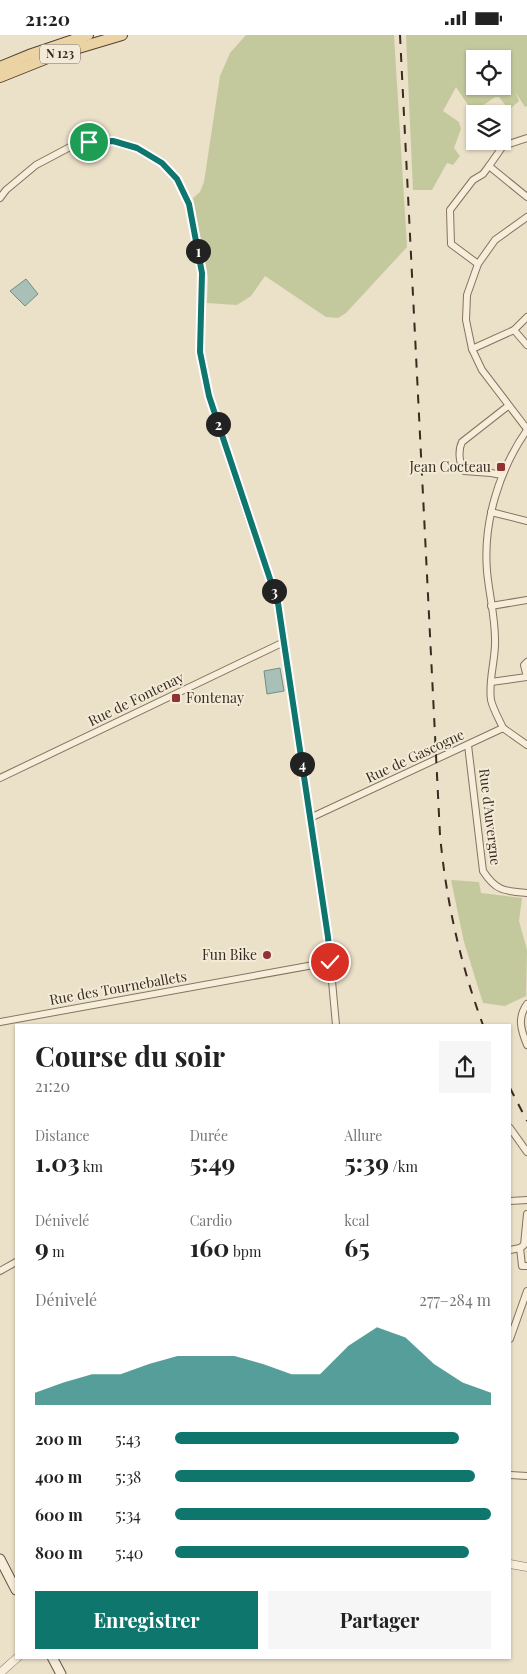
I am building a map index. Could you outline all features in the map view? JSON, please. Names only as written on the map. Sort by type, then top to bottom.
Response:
[{"type":"main road","name":"N 123","points":[[0,67],[88,35]]},
{"type":"main road","name":"N 123","points":[[0,77],[55,55],[122,35]]},
{"type":"main road","points":[[0,1559],[15,1588]]},
{"type":"main road","points":[[53,1659],[61,1674]]},
{"type":"street","points":[[511,141],[527,138]]},
{"type":"street","points":[[0,198],[6,190],[36,165],[70,147],[89,142],[113,141],[137,148],[162,163],[177,179],[189,204],[202,273],[200,352],[209,396],[278,603],[330,962],[336,1024]]},
{"type":"street","points":[[478,264],[451,244],[450,210],[472,180],[483,174],[497,150]]},
{"type":"street","points":[[489,166],[527,197]]},
{"type":"street","points":[[527,217],[495,240],[478,264],[467,295],[466,320],[472,349],[482,370],[527,430],[502,475],[491,512],[487,549],[487,568],[495,639],[491,701],[503,728],[527,745]]},
{"type":"street","points":[[472,349],[514,330],[527,317]]},
{"type":"street","points":[[514,330],[527,345]]},
{"type":"street","points":[[502,475],[464,471],[461,467],[460,447],[462,442],[508,406]]},
{"type":"street","points":[[491,512],[527,521]]},
{"type":"street","points":[[491,606],[527,599]]},
{"type":"street","name":"Rue de Fontenay","points":[[0,778],[284,642]]},
{"type":"street","points":[[491,682],[527,677],[524,665],[527,662]]},
{"type":"street","name":"Rue de Gascogne","points":[[310,818],[503,728]]},
{"type":"street","name":"Rue d'Auvergne","points":[[468,745],[483,871],[496,887],[505,891],[527,893]]},
{"type":"street","name":"Rue des Tourneballets","points":[[0,1022],[330,962]]},
{"type":"street","points":[[527,1004],[520,1017],[520,1029],[527,1045]]},
{"type":"street","points":[[511,1129],[527,1152]]},
{"type":"street","points":[[511,1201],[527,1200]]},
{"type":"street","points":[[511,1249],[520,1249],[524,1245],[527,1215]]},
{"type":"street","points":[[520,1249],[522,1266],[527,1266]]},
{"type":"street","points":[[0,1271],[15,1263]]},
{"type":"street","points":[[511,1336],[527,1291]]},
{"type":"street","points":[[511,1475],[527,1476]]},
{"type":"street","points":[[511,1563],[527,1567]]},
{"type":"street","points":[[0,1673],[16,1659]]},
{"type":"green space","points":[[246,35],[394,35],[407,247],[346,313],[338,318],[326,317],[265,276],[251,296],[237,305],[207,303],[208,277],[193,198],[200,192],[204,182],[220,76],[230,53]]},
{"type":"green space","points":[[406,35],[527,35],[527,106],[525,107],[516,93],[519,101],[511,108],[511,105],[505,105],[499,97],[495,97],[484,105],[468,105],[456,87],[443,111],[459,122],[461,129],[454,148],[460,156],[453,165],[447,163],[432,190],[413,190]]},
{"type":"green space","points":[[451,880],[479,882],[481,893],[522,898],[519,921],[527,950],[526,996],[505,1006],[483,1003],[464,942]]},
{"type":"water","points":[[26,279],[38,294],[25,306],[10,291]]},
{"type":"water","points":[[280,668],[284,691],[267,694],[264,671]]},
{"type":"railway","points":[[400,35],[440,835],[455,931],[467,978],[483,1024]]},
{"type":"railway","points":[[511,1090],[527,1121]]},
{"type":"place","name":"Jean Cocteau","points":[[501,467]]},
{"type":"place","name":"Fontenay","points":[[176,698]]},
{"type":"place","name":"Fun Bike","points":[[267,955]]},
{"type":"route","points":[[89,142],[113,141],[137,148],[162,163],[177,179],[189,204],[202,273],[200,352],[209,396],[278,603],[328,937],[330,962]]}]
